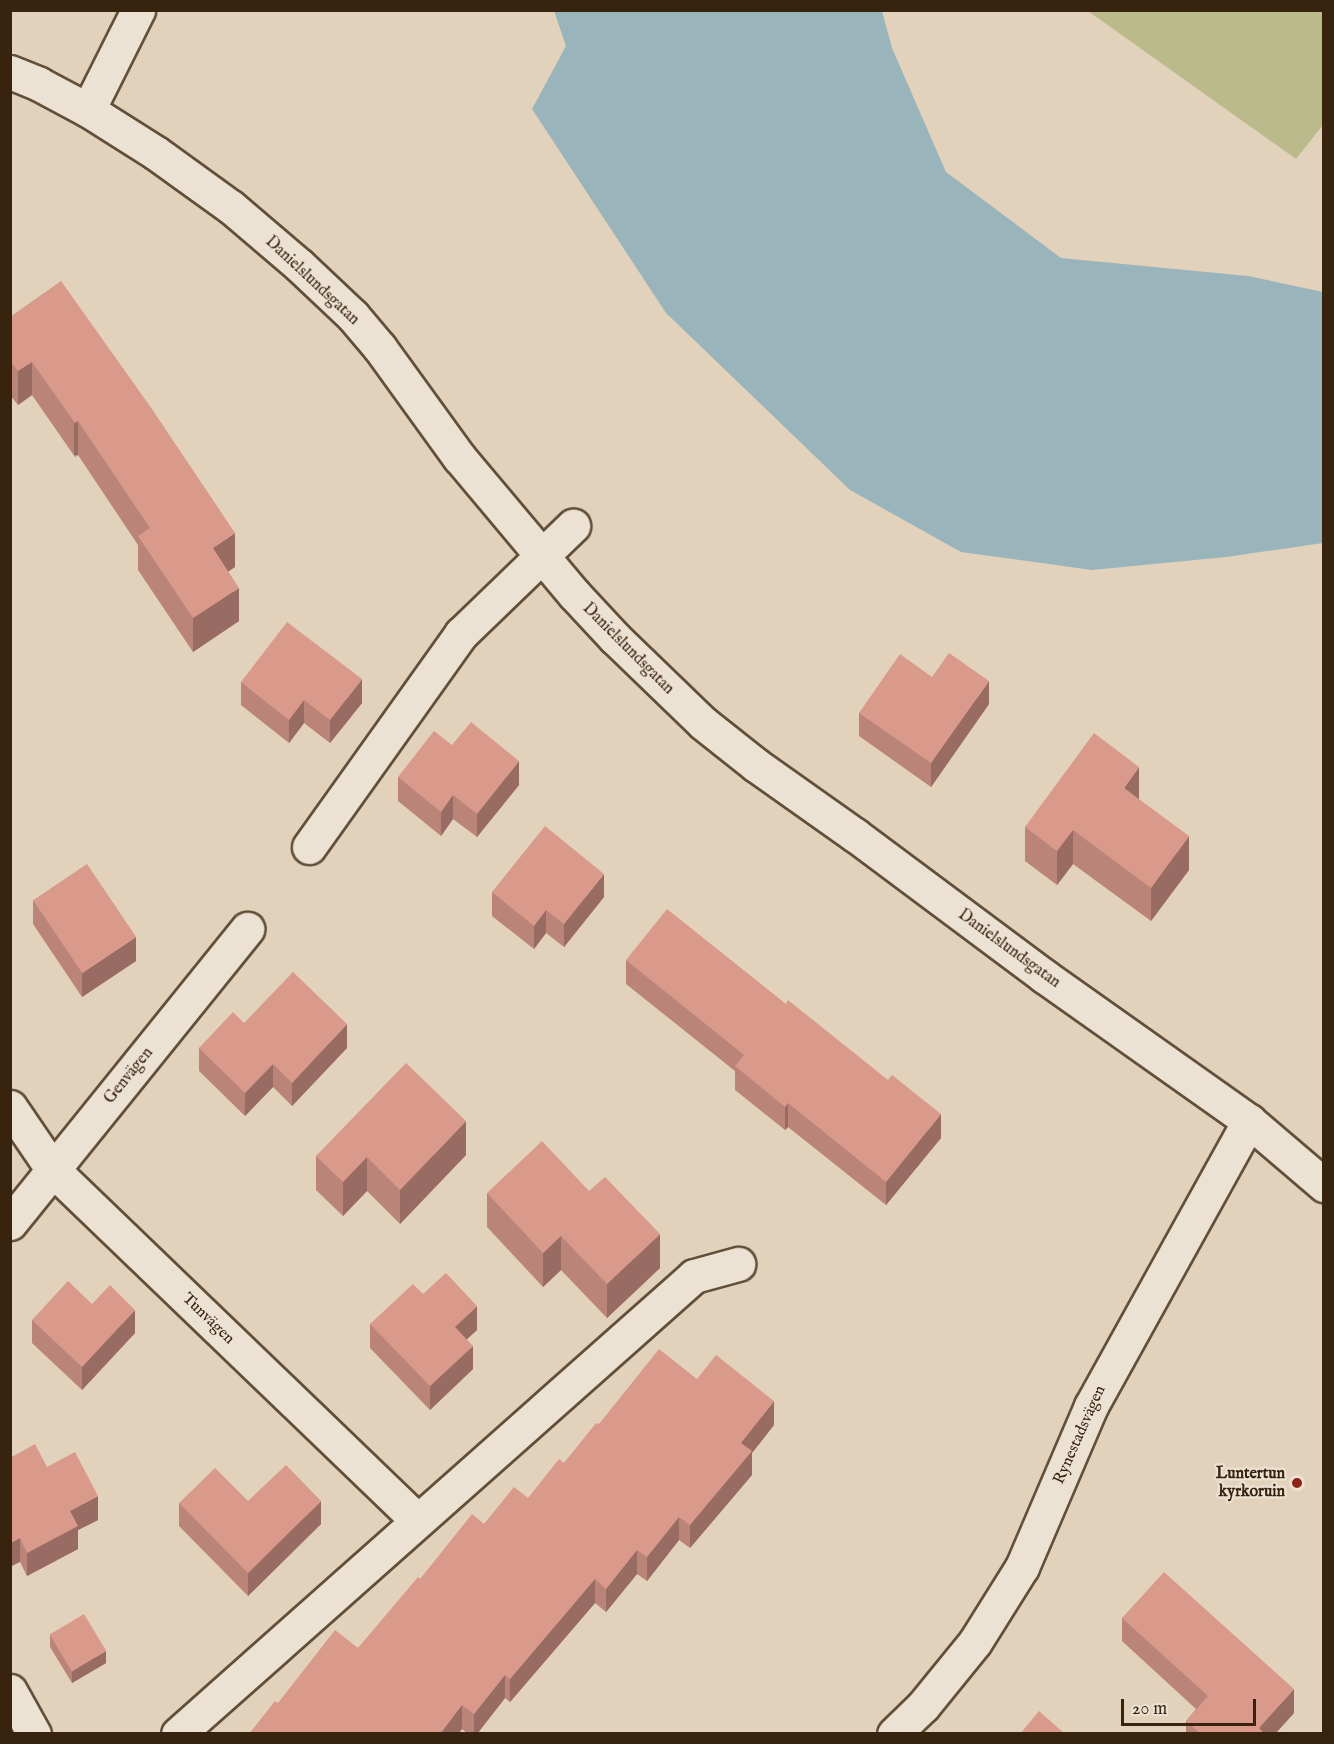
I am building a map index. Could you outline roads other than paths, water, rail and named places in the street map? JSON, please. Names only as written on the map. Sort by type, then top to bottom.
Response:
[{"type":"street","points":[[88,110],[138,10]]},
{"type":"street","name":"Danielslundsgatan","points":[[10,72],[39,84],[88,110],[156,153],[231,207],[299,265],[353,316],[380,348],[459,457],[541,556],[615,638],[658,681],[738,751],[1044,976],[1249,1121],[1323,1185]]},
{"type":"street","points":[[309,847],[461,634],[573,526]]},
{"type":"street","name":"Genvägen","points":[[10,1223],[247,929]]},
{"type":"street","name":"Tunvägen","points":[[10,1107],[53,1170],[417,1520]]},
{"type":"street","name":"Rynestadsvägen","points":[[894,1734],[923,1706],[975,1642],[1023,1567],[1091,1406],[1249,1121]]},
{"type":"street","points":[[178,1734],[694,1276],[738,1264]]},
{"type":"street","points":[[10,1691],[26,1731]]},
{"type":"water","points":[[554,11],[882,11],[892,48],[946,172],[1061,258],[1248,276],[1323,292],[1323,543],[1226,557],[1092,570],[961,552],[850,490],[666,313],[532,109],[566,46]]},
{"type":"place","name":"Luntertun kyrkoruin","points":[[1297,1483]]}]
